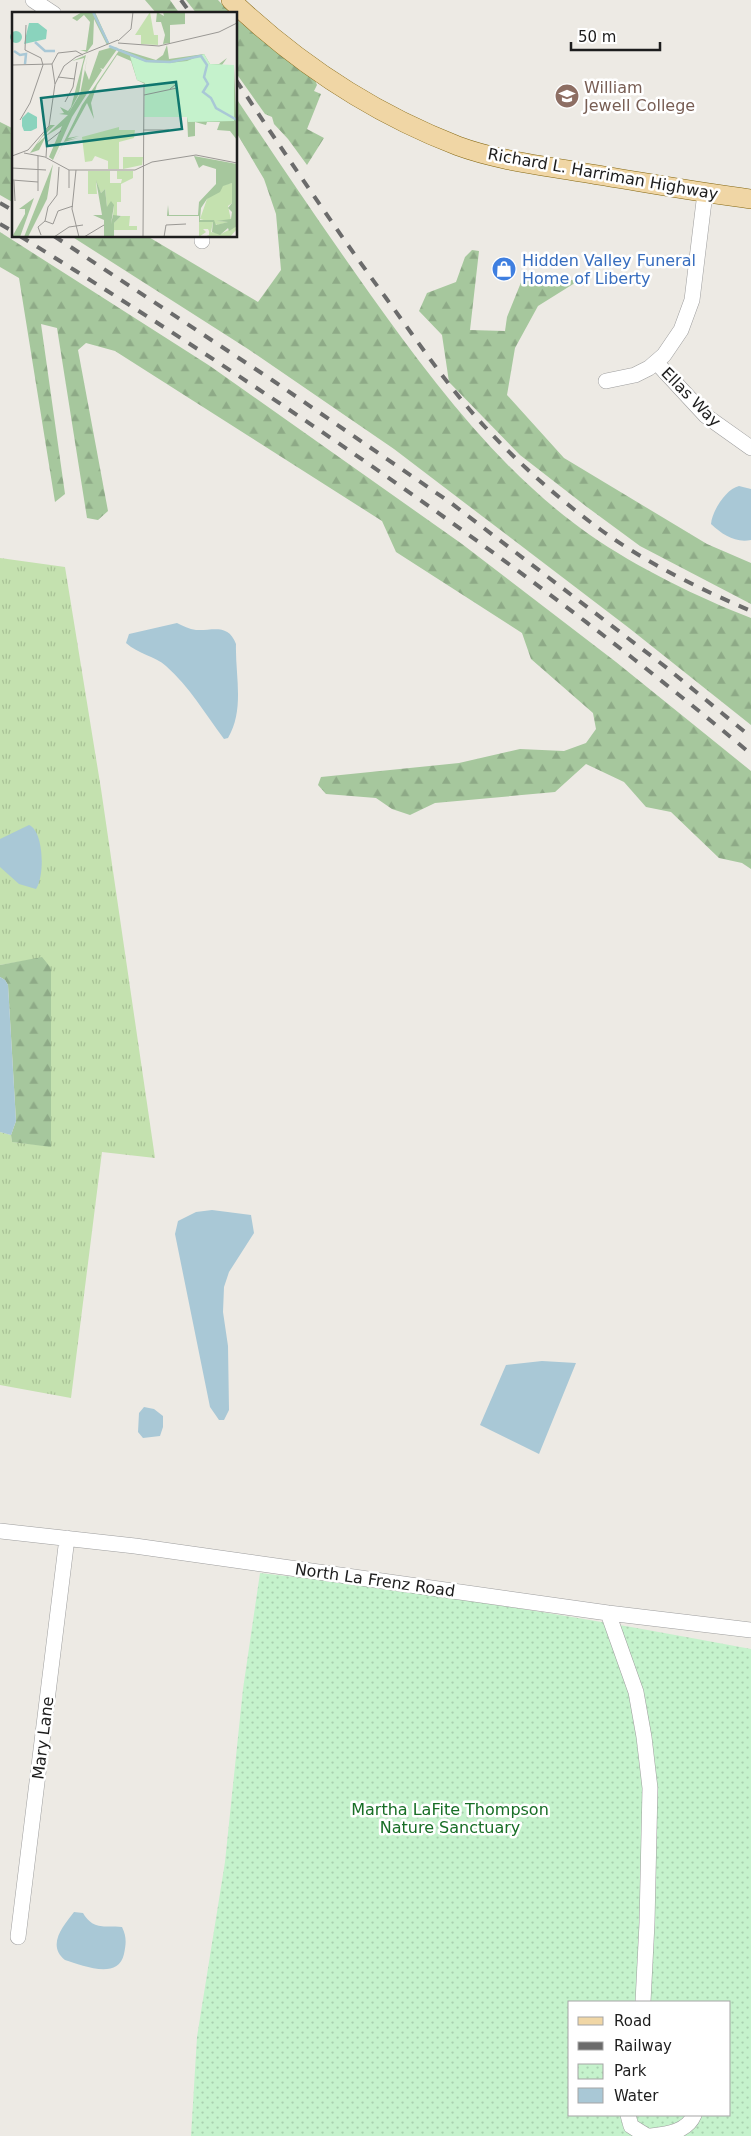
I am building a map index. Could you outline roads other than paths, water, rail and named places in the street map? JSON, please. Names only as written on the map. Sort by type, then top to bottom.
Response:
[{"type":"main road","name":"Richard L. Harriman Highway","points":[[231,0],[279,44],[335,84],[382,112],[459,146],[517,161],[751,199]]},
{"type":"street","points":[[33,0],[51,12]]},
{"type":"street","points":[[606,381],[635,375],[656,362],[664,356],[681,330],[690,310],[705,193]]},
{"type":"street","name":"Ellas Way","points":[[656,362],[706,416],[751,448]]},
{"type":"street","name":"North La Frenz Road","points":[[0,1531],[135,1546],[751,1630]]},
{"type":"street","name":"Mary Lane","points":[[18,1937],[67,1538]]},
{"type":"street","points":[[608,1612],[636,1692],[649,1780],[647,1923],[643,2001]]},
{"type":"street","points":[[628,2116],[631,2126],[649,2136],[679,2130],[691,2122],[694,2116]]},
{"type":"water","points":[[739,486],[751,489],[751,540],[745,541],[734,539],[720,532],[711,524],[720,501],[729,491]]},
{"type":"water","points":[[177,623],[196,630],[214,629],[224,631],[233,637],[236,644],[238,704],[233,727],[228,738],[224,739],[190,692],[166,666],[126,643],[129,634]]},
{"type":"water","points":[[29,825],[38,836],[42,854],[41,874],[36,889],[19,884],[0,867],[0,839]]},
{"type":"water","points":[[0,977],[8,985],[16,1121],[11,1135],[0,1132]]},
{"type":"water","points":[[212,1210],[251,1215],[254,1233],[229,1272],[224,1287],[223,1312],[228,1346],[229,1410],[224,1420],[219,1420],[210,1407],[175,1234],[178,1221],[196,1212]]},
{"type":"water","points":[[542,1361],[576,1363],[539,1454],[480,1425],[506,1365]]},
{"type":"water","points":[[144,1407],[154,1409],[163,1416],[163,1427],[160,1436],[143,1438],[138,1432],[139,1413]]},
{"type":"water","points":[[74,1912],[83,1913],[95,1925],[122,1927],[126,1944],[125,1950],[120,1962],[115,1967],[99,1969],[90,1967],[65,1960],[60,1954],[57,1948],[59,1935]]},
{"type":"railway","points":[[181,0],[190,12]]},
{"type":"railway","points":[[238,83],[291,163],[422,348],[459,397],[498,441],[556,494],[618,542],[674,575],[751,611]]},
{"type":"railway","points":[[0,203],[12,210]]},
{"type":"railway","points":[[0,224],[12,231]]},
{"type":"railway","points":[[23,238],[209,357],[395,482],[576,614],[751,754]]},
{"type":"railway","points":[[57,238],[272,380],[451,503],[667,668],[751,737]]},
{"type":"place","name":"William Jewell College","points":[[567,96]]},
{"type":"place","name":"Hidden Valley Funeral Home of Liberty","points":[[504,269]]},
{"type":"park label","name":"Martha LaFite Thompson Nature Sanctuary","points":[[450,1818]]}]
